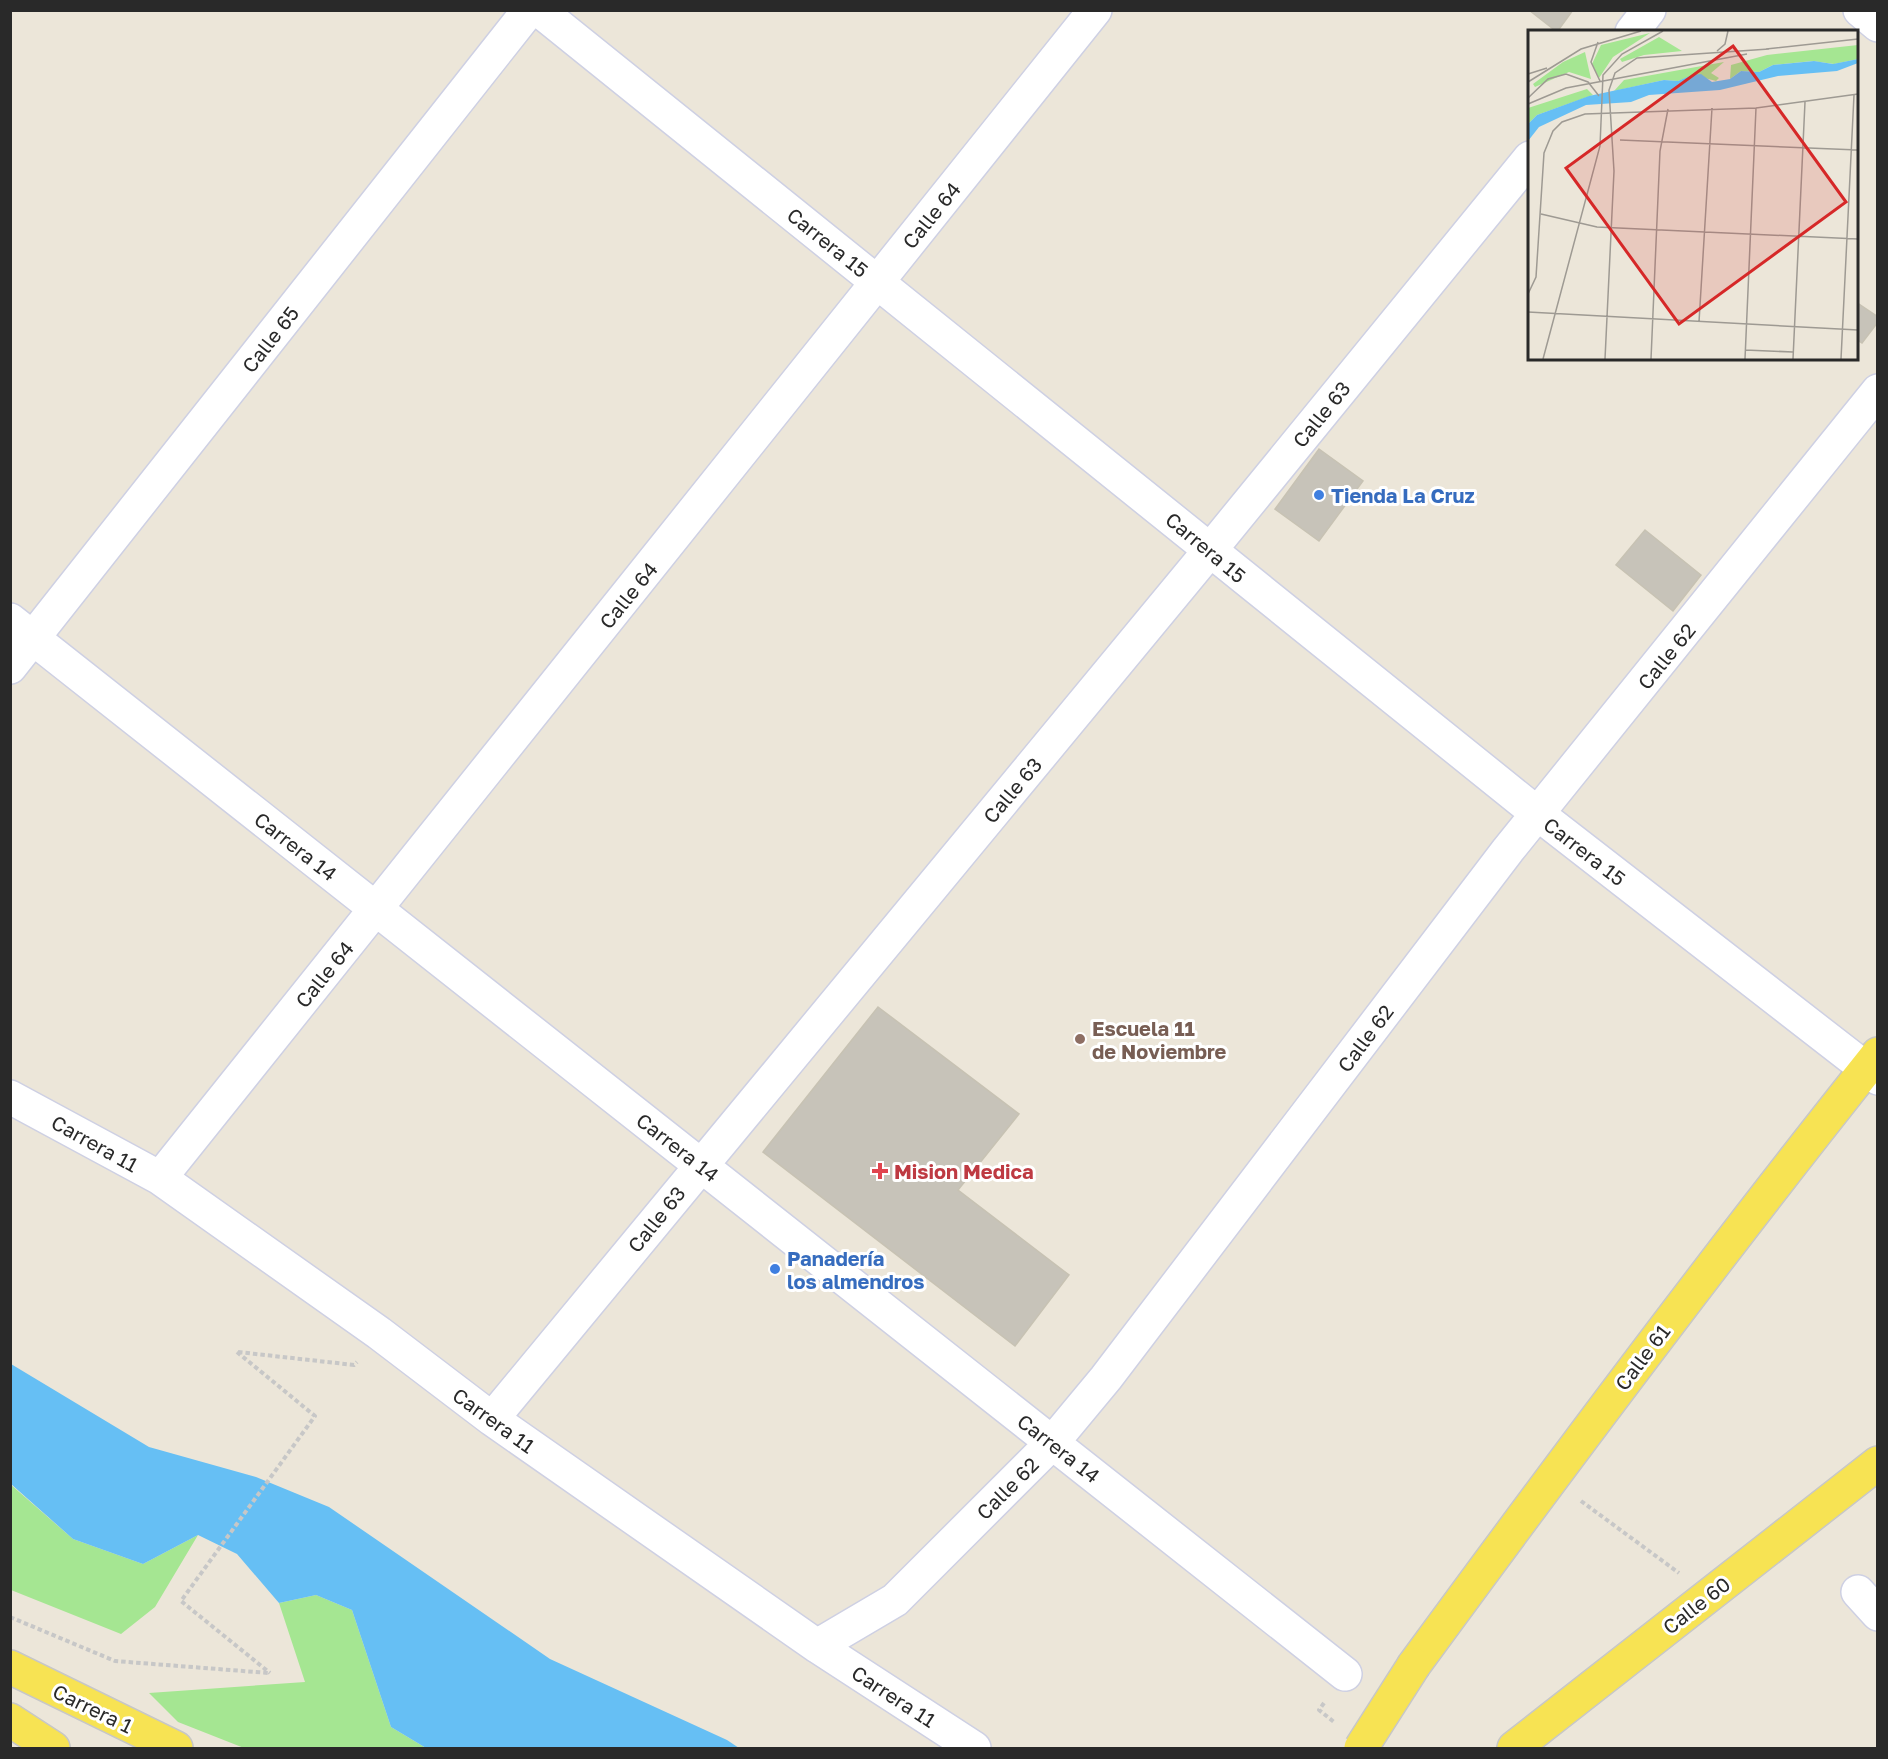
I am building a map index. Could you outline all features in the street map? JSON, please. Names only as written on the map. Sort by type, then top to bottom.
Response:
[{"type":"main road","name":"Calle 61","points":[[1361,1749],[1414,1665],[1551,1478],[1706,1272],[1874,1067]]},
{"type":"main road","name":"Calle 60","points":[[1518,1745],[1878,1462]]},
{"type":"main road","name":"Carrera 1","points":[[10,1667],[176,1749]]},
{"type":"main road","points":[[10,1720],[53,1749]]},
{"type":"street","name":"Calle 65","points":[[10,667],[22,629],[530,10]]},
{"type":"street","name":"Carrera 15","points":[[539,10],[1538,814],[1874,1067]]},
{"type":"street","name":"Calle 64","points":[[160,1178],[1095,10]]},
{"type":"street","points":[[1634,30],[1649,10]]},
{"type":"street","points":[[1860,10],[1878,25]]},
{"type":"street","name":"Calle 63","points":[[492,1419],[1211,549],[1528,160]]},
{"type":"street","name":"Calle 62","points":[[817,1646],[895,1600],[1052,1443],[1106,1378],[1501,859],[1878,391]]},
{"type":"street","name":"Carrera 14","points":[[22,629],[1345,1674]]},
{"type":"street","name":"Carrera 11","points":[[10,1097],[160,1178],[379,1333],[492,1419],[817,1646],[974,1749]]},
{"type":"path","points":[[10,1617],[115,1661],[270,1673],[181,1601],[315,1416],[237,1352],[354,1365],[379,1333]]},
{"type":"path","points":[[1551,1478],[1708,1595]]},
{"type":"green space","points":[[10,1484],[73,1539],[143,1564],[198,1535],[155,1607],[121,1634],[11,1590]]},
{"type":"green space","points":[[316,1595],[352,1610],[391,1727],[426,1748],[244,1748],[178,1722],[149,1693],[305,1682],[279,1603]]},
{"type":"water","points":[[11,1364],[149,1447],[256,1477],[329,1507],[550,1659],[727,1740],[739,1748],[426,1748],[391,1727],[352,1610],[316,1595],[279,1603],[237,1554],[198,1535],[143,1564],[73,1539],[11,1484]]},
{"type":"building","points":[[1529,10],[1573,10],[1558,30],[1554,30]]},
{"type":"building","points":[[1858,303],[1878,317],[1878,322],[1862,343],[1858,340]]},
{"type":"building","name":"Tienda La Cruz","points":[[1319,449],[1363,481],[1319,541],[1275,509]]},
{"type":"building","points":[[1645,530],[1701,575],[1673,611],[1616,565]]},
{"type":"building","name":"Mision Medica","points":[[878,1007],[1019,1114],[958,1190],[1069,1275],[1015,1346],[763,1152]]},
{"type":"place","name":"Tienda La Cruz","points":[[1319,495]]},
{"type":"place","name":"Escuela 11 de Noviembre","points":[[1080,1039]]},
{"type":"place","name":"Mision Medica","points":[[880,1171]]},
{"type":"place","name":"Panadería los almendros","points":[[775,1269]]}]
